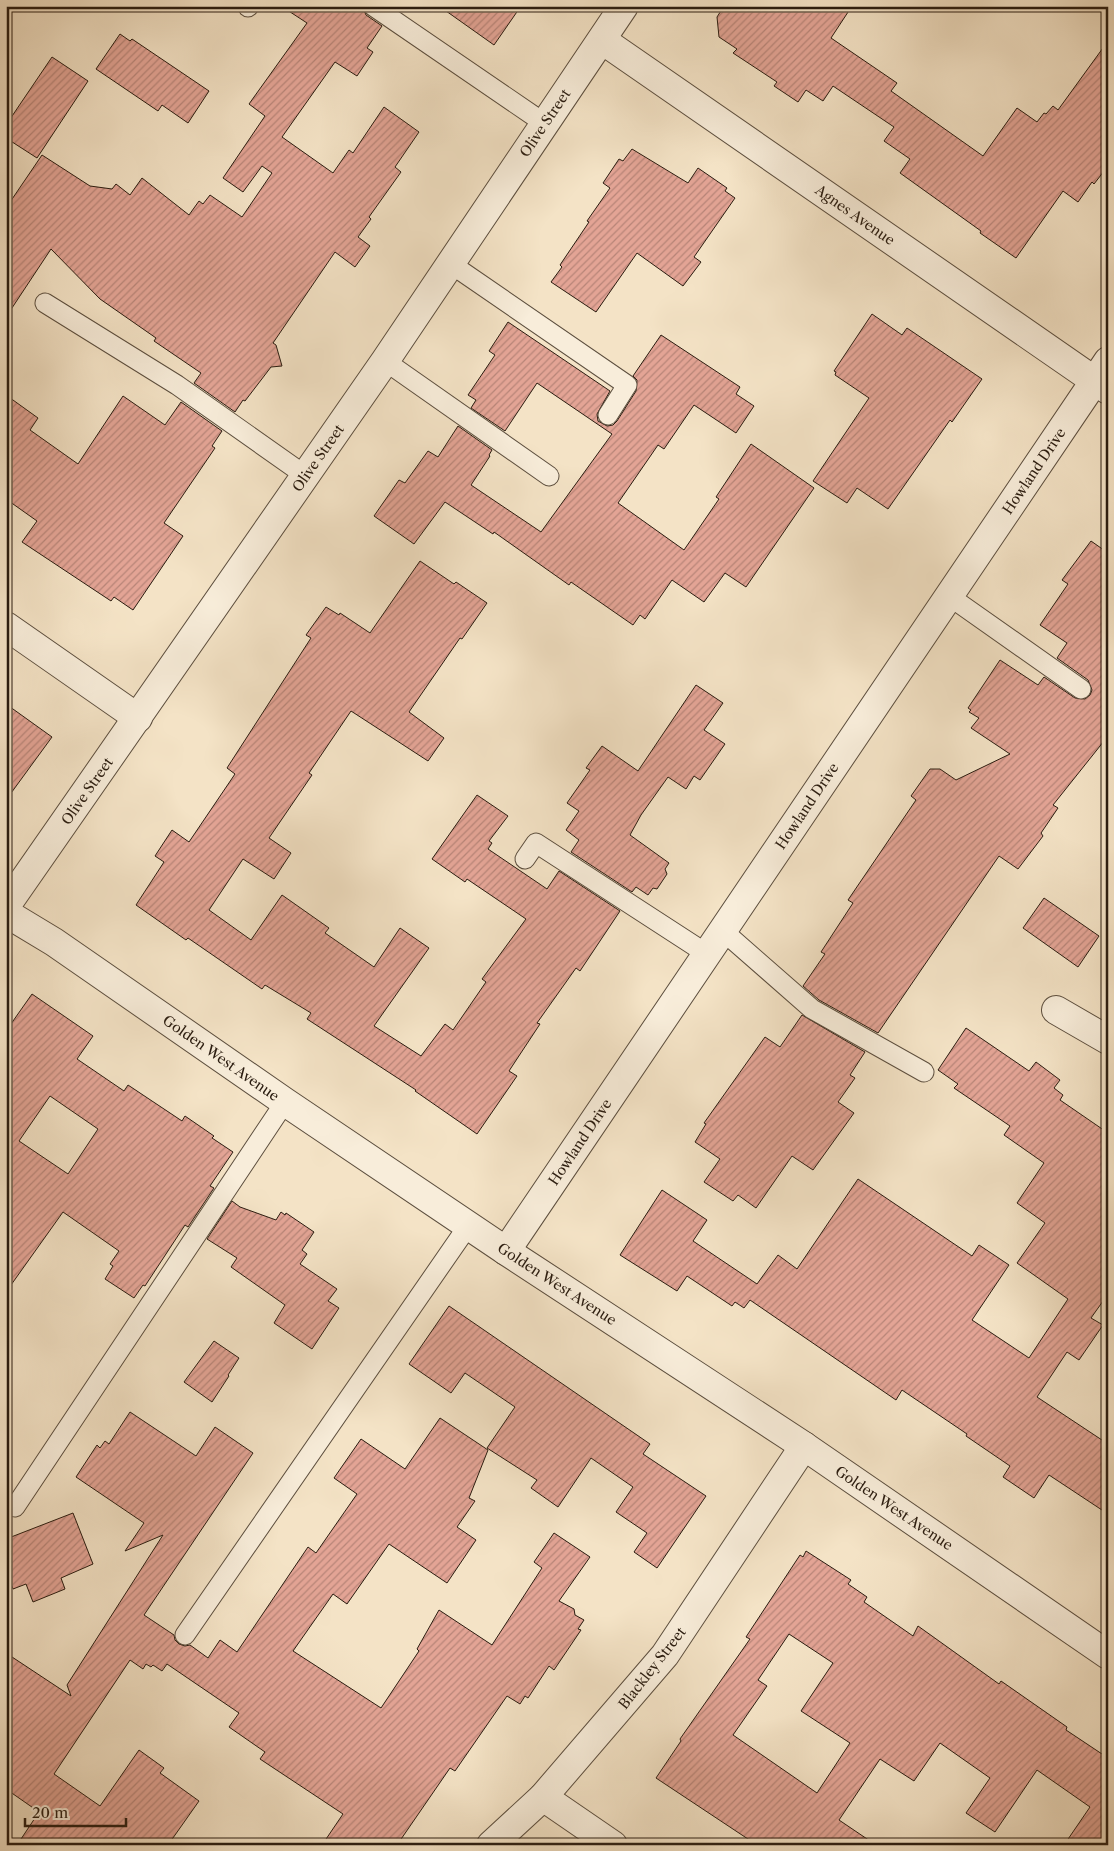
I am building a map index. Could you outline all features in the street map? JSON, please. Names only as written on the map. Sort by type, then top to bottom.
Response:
[{"type":"street","name":"Olive Street","points":[[6,906],[385,361],[624,6]]},
{"type":"street","name":"Agnes Avenue","points":[[602,40],[1103,377]]},
{"type":"street","name":"Howland Drive","points":[[506,1251],[949,596],[1103,377]]},
{"type":"street","points":[[6,626],[95,686],[138,718]]},
{"type":"street","name":"Golden West Avenue","points":[[6,914],[54,942],[468,1226],[804,1446],[1108,1654]]},
{"type":"street","points":[[1056,1010],[1108,1040]]},
{"type":"street","name":"Blackley Street","points":[[491,1845],[543,1797],[665,1655],[804,1446]]},
{"type":"street","points":[[543,1797],[613,1845]]},
{"type":"lane","points":[[372,6],[544,123]]},
{"type":"lane","points":[[451,264],[627,385],[608,415]]},
{"type":"lane","points":[[45,302],[178,385],[306,476]]},
{"type":"lane","points":[[385,361],[549,476]]},
{"type":"lane","points":[[949,596],[1081,689]]},
{"type":"lane","points":[[525,860],[536,843],[707,954]]},
{"type":"lane","points":[[723,931],[812,1008],[924,1072]]},
{"type":"lane","points":[[15,1507],[285,1102]]},
{"type":"lane","points":[[185,1635],[468,1226]]},
{"type":"building","points":[[281,6],[362,6],[366,15],[382,26],[367,48],[373,52],[357,76],[335,62],[282,137],[333,173],[349,150],[353,153],[384,107],[419,132],[395,167],[401,172],[369,217],[371,219],[358,237],[370,246],[355,267],[335,252],[273,343],[276,345],[282,366],[271,367],[235,412],[194,383],[201,373],[154,341],[156,338],[100,299],[51,249],[6,317],[6,208],[42,155],[90,186],[112,189],[116,184],[130,195],[142,178],[189,215],[199,201],[203,204],[210,195],[242,217],[272,173],[262,166],[243,192],[223,178],[265,116],[249,104],[307,23]]},
{"type":"building","points":[[439,6],[521,6],[494,45]]},
{"type":"building","points":[[724,6],[852,6],[831,38],[897,83],[891,91],[983,156],[1017,108],[1037,122],[1053,106],[1058,110],[1108,41],[1108,166],[1094,184],[1092,182],[1078,202],[1063,191],[1016,258],[900,173],[910,159],[884,141],[894,127],[833,86],[823,101],[806,90],[798,102],[774,86],[777,82],[733,53],[737,49],[719,37],[717,17]]},
{"type":"building","points":[[120,34],[130,41],[132,39],[209,91],[188,123],[162,105],[158,111],[96,69]]},
{"type":"building","points":[[52,57],[88,81],[37,158],[6,138],[6,125]]},
{"type":"building","points":[[632,149],[688,183],[698,168],[727,188],[725,191],[735,198],[694,257],[701,262],[683,286],[637,253],[596,312],[551,282],[589,222],[587,221],[610,188],[603,183],[619,159],[623,161]]},
{"type":"building","points":[[872,314],[902,335],[907,328],[982,379],[952,422],[950,420],[888,509],[857,488],[847,503],[813,481],[869,398],[835,375],[836,372],[834,371]]},
{"type":"building","points":[[508,322],[610,391],[597,414],[598,421],[607,426],[613,425],[617,421],[636,391],[637,380],[633,376],[661,335],[740,387],[736,394],[754,406],[736,433],[694,405],[664,449],[658,445],[618,503],[684,550],[719,499],[716,497],[751,444],[814,488],[746,587],[725,573],[704,602],[672,580],[645,619],[640,615],[633,625],[571,582],[569,585],[494,532],[493,534],[445,502],[414,544],[374,516],[399,480],[405,483],[428,451],[438,457],[458,426],[492,450],[471,485],[541,532],[612,434],[537,383],[505,431],[471,408],[476,400],[468,395],[495,355],[489,351]]},
{"type":"building","points":[[6,395],[38,418],[30,430],[78,464],[123,396],[165,425],[181,402],[222,431],[212,446],[215,448],[164,523],[183,536],[133,610],[114,597],[111,601],[22,542],[37,521],[6,499]]},
{"type":"building","points":[[1091,541],[1108,553],[1108,736],[1053,805],[1058,808],[1041,833],[1043,836],[1018,869],[999,856],[878,1033],[819,1000],[803,986],[825,954],[821,952],[853,903],[848,900],[916,800],[911,796],[930,769],[940,769],[956,780],[1010,754],[971,728],[979,718],[969,712],[971,710],[968,708],[1000,660],[1038,685],[1044,677],[1075,698],[1085,699],[1090,695],[1092,690],[1088,680],[1057,658],[1067,643],[1040,625],[1068,584],[1062,580]]},
{"type":"building","points":[[420,561],[487,603],[462,639],[460,638],[409,712],[444,738],[428,761],[351,711],[309,773],[312,775],[269,838],[291,853],[274,879],[243,859],[209,910],[251,940],[282,895],[329,928],[325,933],[374,967],[400,928],[429,948],[374,1026],[421,1056],[445,1024],[453,1030],[486,982],[482,979],[526,919],[467,879],[465,882],[432,859],[477,795],[508,816],[489,841],[492,843],[488,849],[547,889],[559,871],[620,911],[580,971],[576,968],[537,1023],[540,1024],[509,1071],[517,1076],[477,1134],[416,1090],[307,1019],[311,1013],[265,985],[262,989],[136,905],[164,862],[155,856],[172,830],[189,842],[235,774],[227,768],[311,638],[306,635],[326,607],[339,615],[340,613],[370,633]]},
{"type":"building","points":[[696,685],[723,703],[704,730],[725,744],[700,780],[694,776],[686,789],[668,777],[641,815],[630,835],[669,863],[665,869],[667,874],[657,889],[653,888],[648,895],[636,887],[632,892],[571,852],[579,840],[566,830],[579,811],[567,803],[590,770],[586,768],[602,746],[638,771]]},
{"type":"building","points":[[6,704],[52,737],[6,800]]},
{"type":"building","points":[[1044,898],[1099,936],[1078,967],[1023,928]]},
{"type":"building","points":[[32,994],[93,1036],[77,1059],[124,1091],[128,1085],[182,1121],[185,1116],[233,1152],[210,1186],[214,1188],[188,1227],[185,1225],[145,1286],[143,1285],[134,1298],[105,1279],[113,1266],[110,1264],[119,1251],[63,1212],[6,1292],[6,1031]],"holes":[[[50,1096],[98,1129],[68,1174],[19,1141]]]},
{"type":"building","points":[[802,1015],[865,1052],[850,1075],[855,1078],[838,1102],[854,1113],[813,1170],[792,1156],[756,1208],[738,1195],[733,1201],[704,1182],[720,1159],[695,1142],[706,1124],[704,1123],[765,1037],[780,1047]]},
{"type":"building","points":[[966,1028],[1029,1071],[1036,1062],[1060,1080],[1054,1088],[1063,1095],[1060,1100],[1108,1133],[1108,1294],[1091,1318],[1103,1325],[1079,1360],[1067,1352],[1037,1397],[1108,1444],[1108,1514],[1049,1475],[1034,1498],[1003,1477],[1010,1466],[966,1436],[967,1434],[902,1390],[896,1400],[750,1300],[744,1308],[735,1302],[732,1306],[687,1276],[677,1291],[620,1255],[662,1190],[707,1220],[693,1241],[757,1284],[778,1255],[797,1269],[858,1179],[972,1256],[979,1245],[1009,1265],[972,1320],[1029,1358],[1068,1299],[1017,1263],[1045,1223],[1017,1203],[1044,1163],[1004,1135],[1010,1126],[954,1088],[958,1084],[938,1070]]},
{"type":"building","points":[[232,1201],[240,1207],[276,1220],[281,1212],[285,1215],[286,1213],[314,1232],[302,1250],[307,1254],[300,1264],[337,1289],[328,1301],[339,1308],[312,1349],[274,1323],[285,1305],[231,1267],[237,1258],[207,1239]]},
{"type":"building","points":[[449,1306],[650,1444],[643,1454],[706,1496],[657,1568],[634,1552],[647,1533],[616,1512],[633,1487],[591,1458],[558,1507],[531,1488],[537,1480],[487,1448],[515,1407],[465,1373],[451,1393],[409,1364]]},
{"type":"building","points":[[214,1341],[239,1358],[212,1402],[184,1382]]},
{"type":"building","points":[[130,1412],[196,1456],[215,1427],[253,1453],[144,1615],[174,1635],[175,1640],[179,1644],[190,1645],[208,1658],[220,1640],[237,1652],[308,1547],[316,1553],[357,1494],[334,1478],[361,1439],[405,1469],[440,1418],[488,1450],[469,1498],[475,1501],[457,1527],[476,1540],[447,1583],[389,1544],[347,1604],[333,1594],[293,1651],[381,1708],[419,1651],[417,1649],[439,1610],[492,1645],[542,1568],[534,1562],[554,1533],[590,1557],[559,1601],[574,1609],[575,1615],[584,1620],[578,1629],[581,1630],[554,1670],[549,1666],[528,1698],[525,1696],[520,1704],[507,1696],[455,1771],[450,1768],[397,1845],[322,1845],[343,1814],[260,1759],[265,1752],[229,1727],[239,1713],[167,1664],[162,1671],[153,1665],[151,1667],[146,1664],[143,1669],[130,1660],[54,1774],[100,1806],[139,1750],[164,1768],[160,1773],[199,1801],[168,1845],[17,1845],[39,1812],[6,1789],[6,1653],[71,1696],[67,1685],[163,1535],[125,1551],[144,1523],[76,1477],[97,1445],[100,1448],[105,1441],[109,1444]]},
{"type":"building","points":[[73,1513],[93,1564],[61,1578],[65,1589],[33,1602],[26,1584],[13,1589],[6,1572],[6,1539]]},
{"type":"building","points":[[806,1551],[851,1580],[848,1584],[867,1597],[864,1602],[913,1636],[918,1626],[999,1684],[1001,1681],[1067,1727],[1066,1730],[1108,1758],[1108,1845],[1064,1845],[1090,1807],[1037,1770],[995,1832],[966,1813],[990,1778],[940,1743],[914,1781],[880,1759],[839,1820],[876,1845],[757,1845],[656,1778],[681,1741],[680,1739],[750,1639],[746,1637],[800,1555],[803,1557]],"holes":[[[789,1634],[833,1663],[801,1711],[850,1743],[817,1793],[733,1735],[767,1686],[758,1680]]]}]
